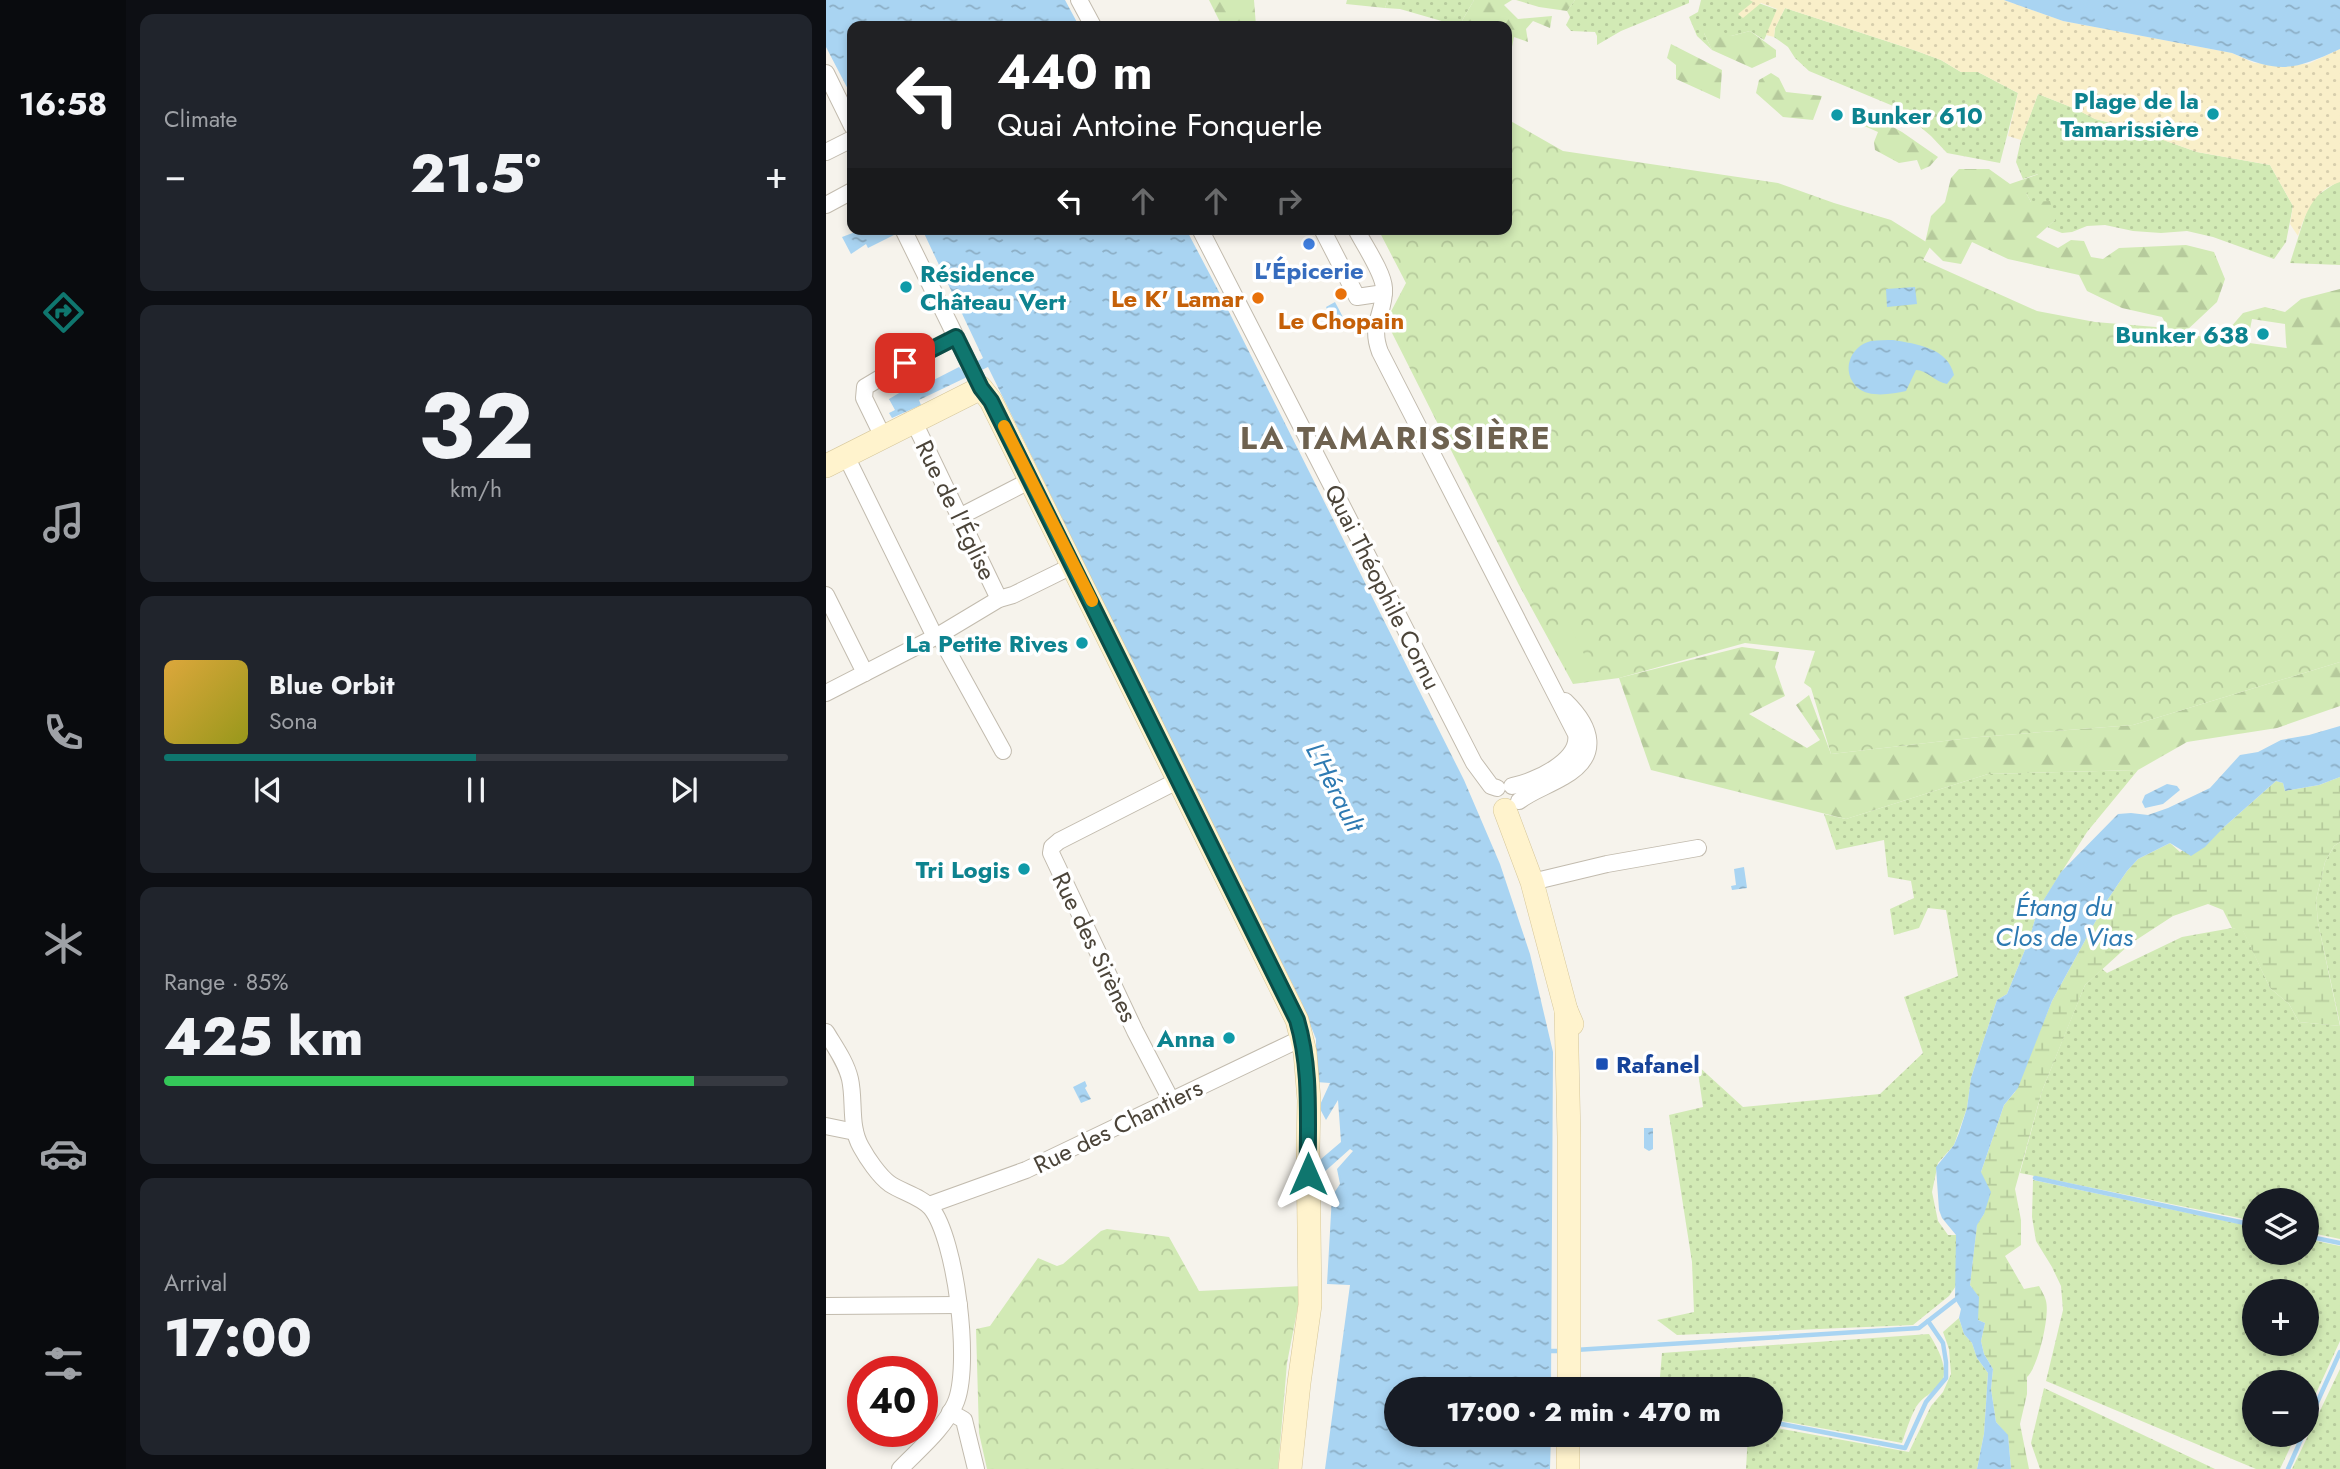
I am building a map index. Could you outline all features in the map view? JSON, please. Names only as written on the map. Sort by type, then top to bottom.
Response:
[{"type":"street","points":[[1079,0],[1090,21]]},
{"type":"street","points":[[826,73],[847,116]]},
{"type":"street","points":[[826,152],[847,142]]},
{"type":"street","points":[[826,205],[847,194]]},
{"type":"street","points":[[906,235],[975,376],[991,401],[1074,565],[1277,976],[1303,1038],[1309,1100],[1307,1148],[1310,1304],[1298,1383],[1290,1469]]},
{"type":"street","name":"Quai Théophile Cornu","points":[[1203,235],[1474,764],[1491,786],[1508,796],[1566,1010],[1573,1027],[1579,1077],[1579,1092],[1569,1130],[1569,1377]]},
{"type":"street","points":[[1325,235],[1357,297],[1384,293]]},
{"type":"street","points":[[1359,235],[1381,278],[1384,293],[1376,330],[1376,342],[1380,352],[1555,692],[1572,708],[1587,729],[1589,745],[1581,764],[1566,776],[1508,796]]},
{"type":"street","points":[[883,437],[864,398],[865,387],[956,337]]},
{"type":"street","points":[[975,376],[914,422],[836,461],[1003,751]]},
{"type":"street","name":"Rue de l'Église","points":[[914,422],[999,599]]},
{"type":"street","points":[[959,517],[1031,480]]},
{"type":"street","points":[[826,693],[937,636],[999,599],[1013,595],[1074,565]]},
{"type":"street","points":[[826,594],[865,673]]},
{"type":"street","name":"Rue des Sirènes","points":[[1171,1100],[1135,1031],[1051,853],[1052,847],[1059,841],[1180,780]]},
{"type":"street","points":[[1532,882],[1607,864],[1698,848]]},
{"type":"street","points":[[826,1032],[844,1062],[850,1079],[855,1132],[861,1147],[887,1182],[929,1205],[935,1214],[943,1234],[959,1305],[963,1342],[959,1393],[938,1429],[900,1469]]},
{"type":"street","name":"Rue des Chantiers","points":[[929,1205],[1026,1171],[1303,1038]]},
{"type":"street","points":[[826,1126],[855,1132]]},
{"type":"street","points":[[826,1306],[959,1305]]},
{"type":"street","points":[[950,1412],[964,1420],[976,1469]]},
{"type":"street","points":[[1568,1447],[1568,1469]]},
{"type":"green space","points":[[1209,0],[1254,0],[1256,21],[1220,21]]},
{"type":"green space","points":[[1347,0],[1388,0],[1385,8],[1346,4]]},
{"type":"green space","points":[[1388,0],[1474,0],[1462,21],[1442,21],[1400,9],[1385,8]]},
{"type":"green space","points":[[1474,0],[1512,0],[1504,5],[1518,19],[1552,16],[1550,28],[1533,21],[1526,29],[1528,42],[1514,37],[1512,47],[1512,21],[1462,21]]},
{"type":"green space","points":[[1516,0],[1575,0],[1567,11]]},
{"type":"green space","points":[[1575,0],[1689,0],[1689,3],[1621,31],[1597,45],[1595,32],[1571,31],[1566,25],[1570,17],[1567,11]]},
{"type":"green space","points":[[1701,0],[1750,0],[1778,10],[1764,40],[1750,31],[1731,36],[1704,33],[1712,50],[1697,36],[1689,17],[1698,12]]},
{"type":"green space","points":[[1785,8],[1914,50],[1941,60],[1961,72],[1978,72],[2018,93],[2000,163],[1947,153],[1898,108],[1809,71],[1788,47],[1774,37],[1775,28]]},
{"type":"green space","points":[[1712,26],[1731,36],[1750,31],[1776,50],[1776,57],[1752,68],[1712,50],[1704,33]]},
{"type":"green space","points":[[1671,44],[1722,70],[1720,99],[1676,79],[1676,65],[1667,58]]},
{"type":"green space","points":[[1771,73],[1779,78],[1786,92],[1822,96],[1813,120],[1783,117],[1756,93],[1759,80]]},
{"type":"green space","points":[[2038,94],[2095,119],[2124,126],[2197,152],[2270,165],[2293,206],[2286,242],[2274,259],[2213,237],[2187,231],[2133,231],[2105,225],[2087,226],[2062,233],[2047,227],[2055,220],[2031,202],[2026,193],[2038,174],[2023,179],[2016,162]]},
{"type":"green space","points":[[1868,113],[1938,157],[1930,166],[1921,170],[1917,160],[1899,163],[1875,150],[1874,142],[1878,132],[1862,125]]},
{"type":"green space","name":"LA TAMARISSIÈRE","points":[[1512,122],[1563,151],[1778,183],[1891,220],[1931,245],[1923,260],[2037,311],[2095,322],[2168,328],[2198,336],[2300,350],[2340,350],[2340,662],[2133,725],[1979,737],[1831,754],[1811,688],[1804,683],[1815,651],[1745,643],[1619,678],[1573,684],[1519,585],[1386,321],[1406,283],[1381,235],[1512,235]]},
{"type":"green space","points":[[1959,169],[1989,169],[2010,184],[2039,174],[2039,189],[2026,193],[2031,202],[2050,201],[2055,220],[2036,237],[2058,248],[2071,240],[2084,241],[2091,257],[2103,259],[2119,248],[2186,245],[2214,252],[2225,279],[2217,302],[2185,332],[2168,328],[2162,317],[2122,308],[2087,291],[2079,275],[2008,259],[1972,242],[1961,264],[1943,261],[1925,243],[1931,216],[1945,202],[1951,178]]},
{"type":"green space","points":[[2340,182],[2340,265],[2290,263],[2307,210],[2315,197]]},
{"type":"green space","points":[[2340,289],[2340,398],[2293,390],[2285,324],[2252,319],[2246,349],[2192,340],[2230,328],[2243,313],[2265,307],[2285,312],[2301,299]]},
{"type":"green space","points":[[1567,620],[1590,666],[1570,676],[1547,630]]},
{"type":"green space","points":[[1742,647],[1779,652],[1775,667],[1785,696],[1749,714],[1807,748],[1820,740],[1796,705],[1809,695],[1831,754],[1979,737],[2133,725],[2340,662],[2340,706],[2277,728],[2187,742],[2138,770],[1988,774],[1846,819],[1651,770],[1619,678]]},
{"type":"green space","points":[[2138,770],[2087,832],[2038,909],[2029,940],[2007,994],[1997,1000],[1971,1078],[1967,1108],[1954,1145],[1938,1163],[1932,1192],[1938,1221],[1948,1235],[1956,1235],[1956,1286],[1949,1296],[1913,1325],[1677,1335],[1657,1320],[1694,1312],[1692,1262],[1669,1115],[1703,1107],[1697,1065],[1743,1107],[1880,1094],[1923,1053],[1904,997],[1958,976],[1946,910],[1928,908],[1919,928],[1894,935],[1890,909],[1914,898],[1911,881],[1888,877],[1884,840],[1836,850],[1824,814],[1846,819],[1988,774]]},
{"type":"green space","points":[[2340,777],[2340,842],[2334,846],[2325,862],[2316,900],[2318,923],[2340,1026],[2299,1022],[2289,1004],[2270,988],[2243,931],[2232,928],[2223,910],[2208,904],[2173,916],[2130,944],[2085,985],[2042,1091],[2015,1189],[2021,1220],[2021,1245],[2005,1256],[2024,1289],[2039,1286],[2047,1308],[2039,1353],[2027,1377],[2027,1394],[2020,1424],[2029,1469],[2011,1469],[2008,1436],[1996,1422],[1991,1389],[1993,1369],[1984,1354],[1981,1341],[1985,1323],[1978,1320],[1978,1297],[1970,1285],[1977,1224],[1984,1214],[1981,1172],[2004,1105],[2015,1092],[2052,1001],[2106,902],[2138,859],[2170,843],[2180,852],[2224,827],[2276,781],[2283,783],[2285,791],[2319,785]]},
{"type":"green space","points":[[2340,842],[2340,1024],[2318,923],[2316,900],[2325,862],[2334,846]]},
{"type":"green space","points":[[2232,928],[2243,930],[2270,988],[2289,1004],[2299,1022],[2340,1026],[2340,1239],[2319,1235],[2319,1188],[2242,1188],[2242,1219],[2020,1173],[2042,1091],[2085,985],[2102,969],[2107,973],[2182,937]]},
{"type":"green space","points":[[2033,1180],[2242,1224],[2242,1265],[2319,1265],[2319,1242],[2340,1246],[2340,1341],[2319,1387],[2319,1370],[2242,1370],[2242,1447],[2290,1447],[2280,1469],[2256,1469],[2046,1381],[2063,1310],[2061,1286],[2036,1241],[2032,1217]]},
{"type":"green space","points":[[1107,1229],[1169,1237],[1199,1291],[1302,1286],[1287,1363],[1278,1469],[987,1469],[979,1433],[976,1329],[990,1326],[1038,1258],[1057,1266],[1063,1264],[1101,1231]]},
{"type":"green space","points":[[1959,1318],[1964,1334],[1988,1373],[1984,1434],[1977,1469],[1746,1469],[1747,1447],[1783,1447],[1783,1429],[1909,1452],[1931,1406],[1943,1392],[1951,1374],[1949,1349],[1943,1332]]},
{"type":"green space","points":[[1929,1334],[1942,1359],[1944,1373],[1940,1385],[1916,1407],[1902,1443],[1783,1421],[1783,1377],[1660,1377],[1662,1353]]},
{"type":"green space","points":[[2340,1369],[2340,1469],[2292,1469],[2303,1447],[2319,1447],[2319,1413]]},
{"type":"green space","points":[[2044,1388],[2215,1469],[2040,1469],[2031,1443]]},
{"type":"sand","name":"Plage de la Tamarissière","points":[[1750,0],[2004,0],[2063,21],[2232,53],[2254,63],[2308,64],[2340,49],[2340,182],[2317,196],[2308,210],[2298,236],[2290,224],[2293,206],[2270,165],[2197,152],[2124,126],[2095,119],[2038,94],[2021,140],[2008,136],[2018,93],[1978,72],[1961,72],[1941,60],[1914,50],[1785,8],[1775,28],[1774,37],[1766,35],[1777,9],[1761,3],[1743,18],[1738,14],[1753,2]]},
{"type":"water","points":[[826,0],[1065,0],[1076,21],[847,21],[847,87],[826,47]]},
{"type":"water","points":[[2004,0],[2340,0],[2340,49],[2298,65],[2275,66],[2232,53],[2063,21]]},
{"type":"water","points":[[894,235],[868,248],[866,244],[851,254],[842,237]]},
{"type":"water","name":"L'Hérault","points":[[925,235],[1189,235],[1464,780],[1500,864],[1530,954],[1553,1052],[1551,1377],[1384,1377],[1384,1447],[1551,1447],[1550,1469],[1325,1469],[1350,1285],[1327,1284],[1332,1196],[1340,1184],[1337,1169],[1353,1151],[1350,1149],[1322,1174],[1321,1159],[1341,1142],[1338,1100],[1326,1120],[1319,1107],[1330,1083],[1316,1082],[1316,1039],[1301,1001],[988,367],[919,400],[921,405],[892,418],[889,413],[895,410],[889,399],[911,386],[914,390],[959,367],[962,370],[983,358]]},
{"type":"water","points":[[1915,287],[1917,304],[1887,307],[1886,289]]},
{"type":"water","points":[[1335,302],[1345,321],[1335,326],[1326,307]]},
{"type":"water","points":[[1893,340],[1938,353],[1951,366],[1954,375],[1947,384],[1916,370],[1906,391],[1875,394],[1858,388],[1849,375],[1853,354],[1871,341]]},
{"type":"water","name":"Étang du Clos de Vias","points":[[2340,726],[2340,777],[2319,785],[2285,791],[2283,783],[2276,781],[2205,847],[2191,856],[2170,843],[2138,859],[2106,902],[2052,1001],[2018,1088],[2004,1105],[1981,1172],[1991,1192],[1984,1214],[1977,1225],[1970,1285],[1979,1297],[1978,1320],[1985,1323],[1981,1341],[1984,1354],[1993,1369],[1991,1389],[1996,1422],[2008,1435],[2011,1469],[1977,1469],[1984,1434],[1988,1373],[1964,1334],[1959,1318],[1961,1309],[1955,1299],[1956,1235],[1939,1210],[1936,1167],[1954,1145],[1959,1133],[1967,1108],[1971,1078],[1997,1000],[2007,994],[2029,940],[2038,909],[2061,872],[2118,814],[2148,815],[2168,808],[2210,788],[2240,755],[2258,752],[2281,740]]},
{"type":"water","points":[[2167,784],[2177,786],[2180,790],[2163,804],[2145,808],[2142,802],[2145,795]]},
{"type":"water","points":[[1744,867],[1747,888],[1732,890],[1731,886],[1736,885],[1734,869]]},
{"type":"water","points":[[1085,1081],[1085,1088],[1091,1099],[1081,1103],[1073,1087]]},
{"type":"water","points":[[1644,1128],[1653,1128],[1653,1149],[1649,1151],[1644,1148]]},
{"type":"waterway","points":[[2035,1178],[2242,1222]]},
{"type":"waterway","points":[[2319,1239],[2340,1243]]},
{"type":"waterway","points":[[1575,1350],[1919,1328],[1955,1300]]},
{"type":"waterway","points":[[1783,1424],[1905,1448],[1926,1402],[1946,1378],[1943,1343],[1928,1321]]},
{"type":"waterway","points":[[1551,1351],[1562,1351]]},
{"type":"waterway","points":[[2319,1398],[2340,1352]]},
{"type":"waterway","points":[[2288,1469],[2298,1447]]},
{"type":"slow traffic","points":[[1004,426],[1092,601]]},
{"type":"place","name":"Plage de la Tamarissière","points":[[2213,114]]},
{"type":"place","name":"Bunker 610","points":[[1837,115]]},
{"type":"place","name":"L'Épicerie","points":[[1309,244]]},
{"type":"place","name":"Résidence Château Vert","points":[[906,287]]},
{"type":"place","name":"Le Chopain","points":[[1341,294]]},
{"type":"place","name":"Le K' Lamar","points":[[1258,298]]},
{"type":"place","name":"Bunker 638","points":[[2263,334]]},
{"type":"place","name":"La Petite Rives","points":[[1082,643]]},
{"type":"place","name":"Tri Logis","points":[[1024,869]]},
{"type":"place","name":"Anna","points":[[1229,1038]]},
{"type":"place","name":"Rafanel","points":[[1602,1064]]},
{"type":"district","name":"LA TAMARISSIÈRE","points":[[1396,438]]},
{"type":"route","points":[[905,363],[956,337],[1074,565],[1241,901],[1303,1038],[1309,1100],[1308,1174]]}]
